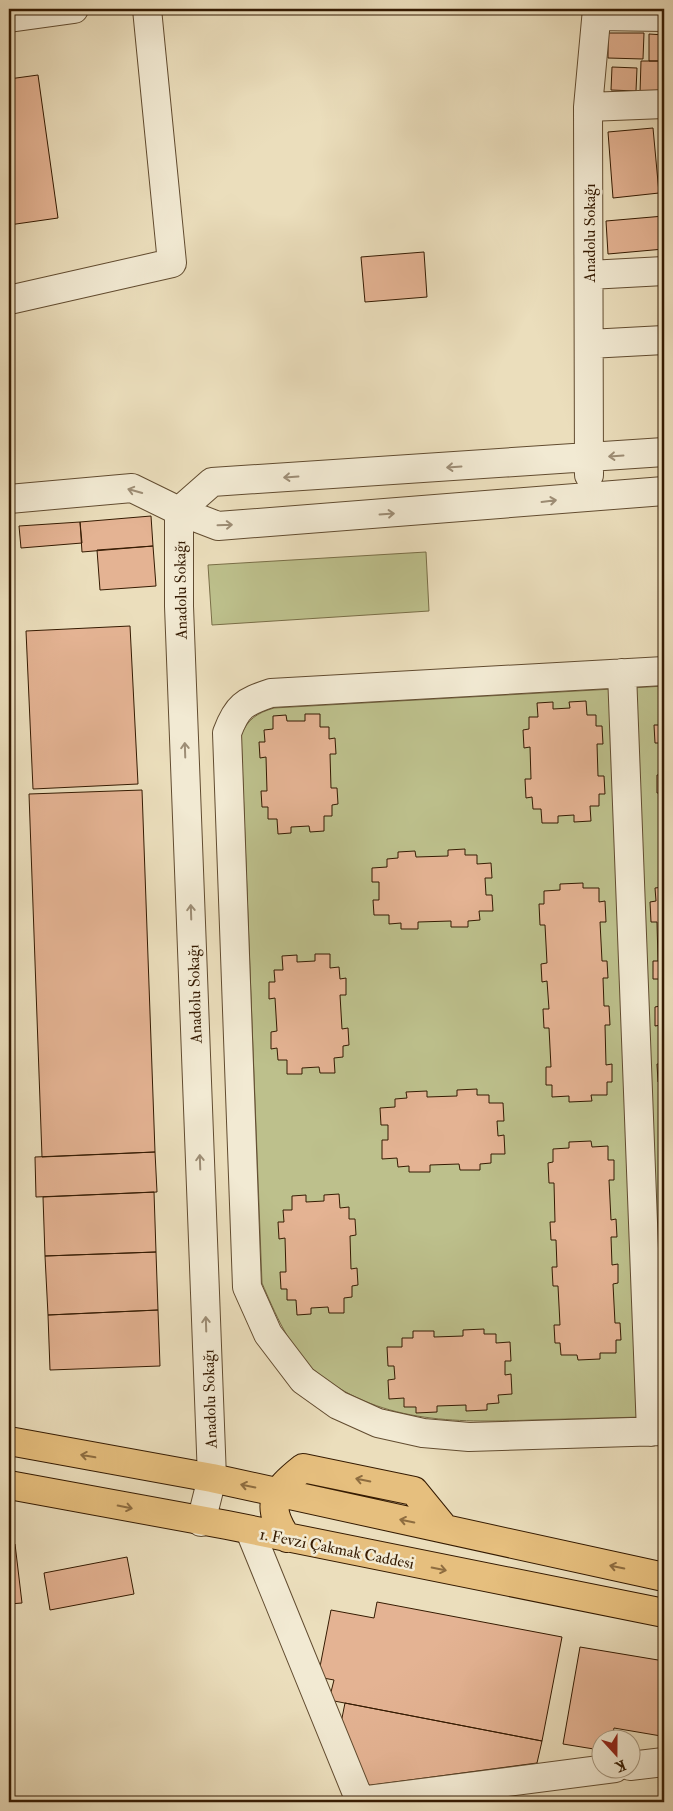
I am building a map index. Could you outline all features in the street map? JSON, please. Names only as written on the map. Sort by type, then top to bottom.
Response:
[{"type":"main road","points":[[9,1441],[212,1478],[664,1577]]},
{"type":"main road","name":"1. Fevzi Çakmak Caddesi","points":[[9,1485],[287,1538],[664,1614]]},
{"type":"main road","points":[[277,1492],[273,1507],[277,1524],[287,1538]]},
{"type":"street","points":[[9,18],[74,9]]},
{"type":"street","points":[[9,300],[172,263],[147,9]]},
{"type":"street","points":[[597,12],[664,17]]},
{"type":"street","name":"Anadolu Sokağı","points":[[589,496],[588,107],[597,12]]},
{"type":"street","points":[[588,107],[664,104]]},
{"type":"street","points":[[589,275],[664,271]]},
{"type":"street","points":[[589,344],[664,340]]},
{"type":"street","points":[[9,499],[132,488],[179,511],[212,482],[664,452]]},
{"type":"street","name":"Anadolu Sokağı","points":[[201,1522],[212,1478],[179,606],[179,511],[218,526],[664,491]]},
{"type":"street","points":[[622,674],[657,1431],[469,1437],[423,1433],[378,1423],[338,1404],[303,1380],[268,1334],[247,1287],[227,733],[234,714],[251,700],[271,693],[664,671]]},
{"type":"street","points":[[250,1531],[360,1802],[590,1771]]},
{"type":"street","points":[[640,1765],[664,1762]]},
{"type":"green space","points":[[426,552],[429,611],[212,625],[208,565]]},
{"type":"green space","points":[[664,686],[664,1416],[659,1416],[631,688]]},
{"type":"green space","points":[[613,689],[641,1417],[474,1421],[417,1416],[390,1410],[363,1401],[338,1387],[314,1370],[291,1342],[262,1283],[241,735],[254,717],[274,708]]},
{"type":"building","points":[[608,33],[644,33],[643,59],[608,58]]},
{"type":"building","points":[[649,34],[664,35],[664,61],[649,61]]},
{"type":"building","points":[[641,61],[664,61],[664,93],[640,93]]},
{"type":"building","points":[[612,67],[637,68],[636,91],[611,90]]},
{"type":"building","points":[[38,75],[58,218],[9,225],[9,79]]},
{"type":"building","points":[[653,128],[659,193],[613,198],[608,132]]},
{"type":"building","points":[[664,216],[664,249],[608,254],[606,221]]},
{"type":"building","points":[[424,252],[427,297],[365,302],[361,257]]},
{"type":"building","points":[[151,516],[153,546],[82,552],[80,522]]},
{"type":"building","points":[[80,522],[82,543],[21,548],[19,526]]},
{"type":"building","points":[[153,546],[156,586],[100,590],[97,550]]},
{"type":"building","points":[[130,626],[138,784],[33,789],[26,631]]},
{"type":"building","points":[[586,701],[587,715],[596,715],[596,726],[602,726],[603,744],[597,744],[598,776],[604,776],[605,794],[599,794],[599,806],[590,806],[591,821],[574,822],[574,815],[558,816],[558,823],[542,823],[541,809],[533,809],[532,797],[526,798],[525,779],[531,779],[530,747],[524,748],[523,730],[529,729],[529,717],[538,717],[537,703],[553,702],[553,709],[570,708],[569,702]]},
{"type":"building","points":[[660,713],[664,713],[664,805],[663,793],[657,793],[657,775],[663,774],[661,743],[655,743],[654,725],[660,725]]},
{"type":"building","points":[[305,714],[320,714],[320,727],[329,727],[329,739],[335,738],[336,754],[330,754],[331,788],[337,788],[338,804],[332,805],[332,816],[324,816],[324,831],[310,832],[309,826],[291,827],[291,833],[278,834],[277,819],[268,819],[268,807],[262,807],[261,791],[267,791],[266,757],[260,758],[259,742],[265,742],[264,730],[273,729],[273,716],[286,715],[287,721],[305,721]]},
{"type":"building","points":[[142,790],[155,1152],[42,1157],[29,794]]},
{"type":"building","points":[[465,849],[465,855],[477,855],[477,864],[491,863],[492,878],[485,878],[486,895],[492,895],[493,911],[479,911],[480,920],[468,921],[468,927],[451,927],[451,921],[418,922],[418,929],[401,929],[401,923],[389,924],[389,915],[374,915],[373,900],[379,900],[379,882],[372,882],[372,868],[387,867],[387,859],[398,858],[398,852],[415,851],[416,857],[448,856],[448,850]]},
{"type":"building","points":[[583,883],[583,888],[599,888],[599,902],[605,901],[606,922],[600,922],[602,961],[607,961],[608,978],[603,978],[604,1006],[609,1006],[610,1025],[605,1025],[606,1065],[612,1064],[612,1082],[607,1082],[607,1095],[591,1095],[592,1101],[569,1102],[569,1096],[552,1097],[552,1085],[546,1085],[546,1067],[551,1067],[549,1028],[544,1028],[543,1009],[549,1009],[547,981],[542,982],[541,964],[547,963],[545,925],[540,925],[539,904],[544,904],[544,891],[560,890],[560,884]]},
{"type":"building","points":[[664,887],[664,1094],[663,1082],[658,1082],[657,1064],[662,1064],[661,1025],[655,1026],[655,1007],[660,1006],[659,979],[653,979],[653,961],[658,961],[657,922],[651,922],[650,902],[656,901],[655,888]]},
{"type":"building","points":[[315,954],[330,954],[330,968],[339,967],[340,979],[346,978],[346,995],[340,995],[342,1029],[348,1028],[349,1045],[343,1046],[343,1057],[334,1058],[335,1073],[320,1073],[319,1067],[302,1068],[302,1074],[287,1074],[287,1060],[278,1060],[277,1048],[271,1049],[271,1032],[277,1031],[275,998],[269,999],[269,982],[275,982],[274,970],[283,970],[282,956],[297,955],[297,962],[315,961]]},
{"type":"building","points":[[477,1089],[477,1095],[489,1095],[489,1103],[503,1103],[504,1121],[497,1121],[498,1136],[504,1135],[505,1154],[491,1154],[491,1163],[480,1164],[480,1170],[460,1170],[459,1164],[430,1165],[430,1172],[409,1172],[409,1166],[398,1167],[397,1158],[382,1159],[382,1140],[388,1140],[388,1125],[381,1125],[380,1108],[395,1107],[395,1099],[407,1098],[406,1092],[427,1091],[427,1097],[457,1096],[457,1090]]},
{"type":"building","points":[[591,1141],[592,1147],[608,1146],[608,1160],[614,1160],[614,1180],[609,1180],[611,1220],[616,1219],[617,1237],[611,1237],[612,1265],[618,1264],[618,1283],[613,1284],[615,1323],[620,1323],[621,1340],[616,1340],[616,1353],[600,1353],[600,1359],[578,1360],[577,1355],[561,1355],[560,1343],[555,1343],[554,1325],[560,1325],[558,1286],[553,1286],[552,1267],[557,1267],[556,1240],[551,1240],[550,1222],[555,1222],[554,1183],[549,1183],[548,1163],[553,1162],[553,1149],[569,1148],[569,1142]]},
{"type":"building","points":[[155,1152],[157,1192],[36,1197],[35,1157]]},
{"type":"building","points":[[660,1161],[664,1161],[664,1181],[661,1181]]},
{"type":"building","points":[[154,1192],[156,1252],[45,1256],[43,1197]]},
{"type":"building","points":[[339,1194],[340,1208],[349,1207],[349,1219],[355,1219],[356,1235],[350,1236],[351,1269],[357,1268],[358,1285],[352,1286],[352,1297],[344,1298],[344,1313],[329,1313],[328,1307],[311,1308],[311,1314],[297,1315],[296,1300],[287,1300],[287,1289],[281,1289],[280,1272],[286,1272],[285,1238],[279,1239],[278,1222],[284,1222],[283,1210],[292,1210],[292,1196],[306,1195],[306,1202],[324,1201],[324,1195]]},
{"type":"building","points":[[156,1252],[158,1310],[48,1315],[45,1256]]},
{"type":"building","points":[[158,1310],[160,1366],[50,1370],[48,1315]]},
{"type":"building","points":[[484,1329],[484,1334],[496,1334],[496,1343],[510,1342],[511,1361],[505,1361],[505,1375],[511,1374],[512,1394],[498,1395],[499,1403],[487,1404],[487,1410],[466,1411],[466,1405],[437,1406],[437,1412],[416,1413],[416,1407],[404,1407],[404,1398],[389,1399],[388,1380],[395,1379],[394,1366],[388,1366],[387,1347],[402,1347],[402,1338],[413,1338],[413,1331],[434,1331],[434,1337],[463,1336],[463,1330]]},
{"type":"building","points":[[15,1544],[22,1603],[9,1604],[9,1545]]},
{"type":"building","points":[[127,1557],[134,1594],[50,1610],[44,1573]]},
{"type":"building","points":[[377,1602],[562,1637],[542,1741],[329,1700],[334,1680],[318,1677],[331,1610],[374,1618]]},
{"type":"building","points":[[580,1647],[664,1661],[664,1720],[661,1736],[640,1732],[640,1728],[590,1728],[590,1748],[563,1744]]},
{"type":"building","points":[[345,1703],[542,1741],[537,1763],[365,1786],[341,1723]]}]
